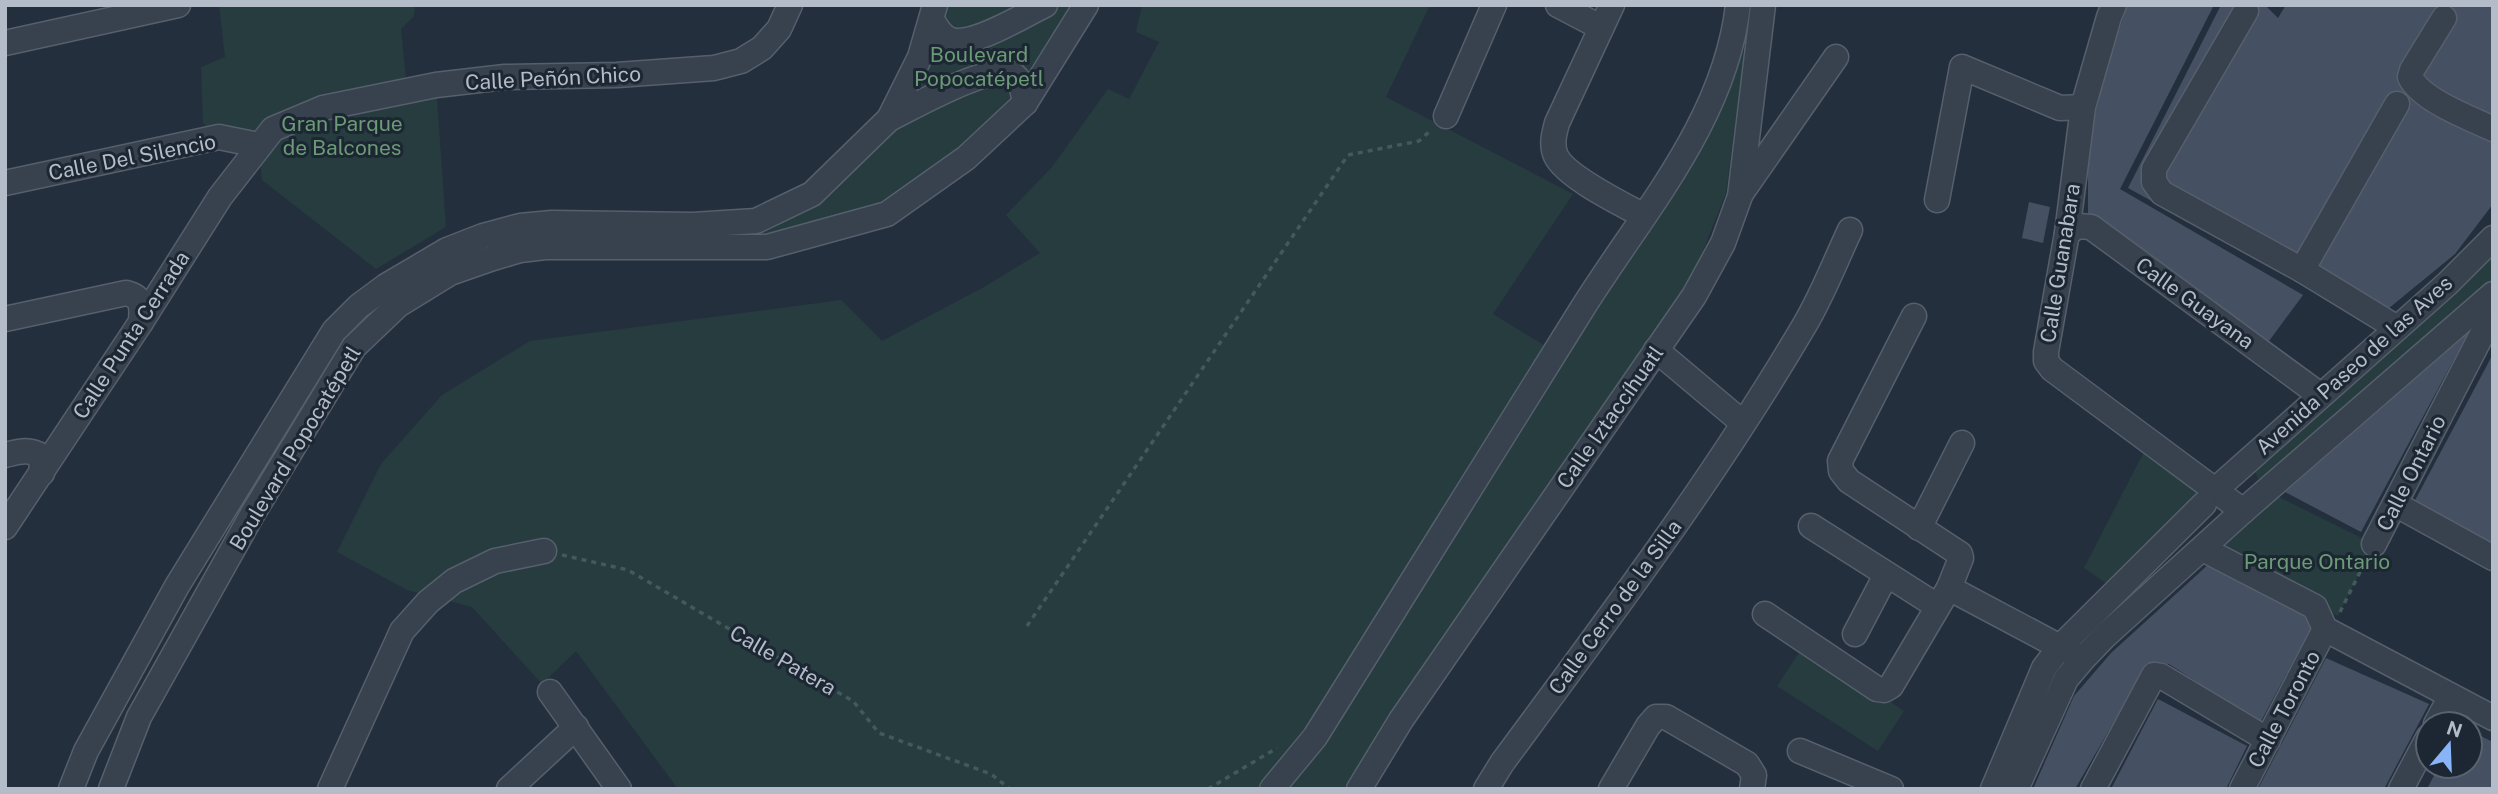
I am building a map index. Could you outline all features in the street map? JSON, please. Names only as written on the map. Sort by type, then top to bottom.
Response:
[{"type":"street","points":[[5,43],[177,5]]},
{"type":"street","name":"Calle Peñón Chico","points":[[258,145],[273,129],[323,108],[436,85],[505,77],[617,75],[715,68],[741,61],[762,48],[779,29],[790,5]]},
{"type":"street","points":[[933,13],[941,34],[948,39],[960,41],[973,39],[1045,5]]},
{"type":"street","name":"Boulevard Popocatépetl","points":[[111,789],[139,717],[252,515],[354,347],[398,305],[450,273],[520,250],[545,247],[767,247],[887,214],[966,158],[1025,103],[1086,5]]},
{"type":"street","points":[[1446,116],[1494,5]]},
{"type":"street","points":[[1558,5],[1606,16],[1557,123],[1553,138],[1555,155],[1564,167],[1644,216]]},
{"type":"street","points":[[1272,789],[1315,737],[1701,124],[1717,89],[1738,5]]},
{"type":"street","name":"Calle Iztaccíhuatl","points":[[1359,789],[1402,720],[1694,296],[1723,243],[1740,196],[1763,5]]},
{"type":"street","name":"Calle Guanabara","points":[[2114,5],[2083,107],[2067,233],[2046,361],[2052,369],[2209,498],[2243,511]]},
{"type":"street","points":[[2246,11],[2154,169],[2154,182],[2162,193],[2302,270],[2397,328]]},
{"type":"street","name":"Boulevard Popocatépetl","points":[[71,789],[86,751],[177,586],[334,331],[359,306],[386,286],[447,250],[520,226],[552,223],[693,225],[756,221],[812,194],[889,119],[920,57],[933,13]]},
{"type":"street","points":[[2444,18],[2410,77],[2413,85],[2445,106],[2493,128]]},
{"type":"street","points":[[1740,196],[1836,57]]},
{"type":"street","points":[[1937,200],[1962,67],[2060,108],[2083,107]]},
{"type":"street","points":[[889,119],[964,82],[1000,71],[1014,74],[1022,84],[1025,103]]},
{"type":"street","points":[[2302,270],[2397,104]]},
{"type":"street","name":"Calle Del Silencio","points":[[5,183],[219,137],[258,145]]},
{"type":"street","name":"Calle Punta Cerrada","points":[[5,527],[220,197],[258,145]]},
{"type":"street","name":"Calle Guayana","points":[[2067,233],[2078,226],[2091,227],[2320,395]]},
{"type":"street","name":"Calle Cerro de la Silla","points":[[1486,789],[1502,763],[1635,583],[1743,424],[1806,324],[1850,230]]},
{"type":"street","name":"Avenida Paseo de las Aves","points":[[1993,789],[2044,668],[2060,647],[2209,498],[2320,395],[2447,284],[2493,238]]},
{"type":"street","points":[[5,319],[127,293],[140,300],[141,322]]},
{"type":"street","name":"Avenida Paseo de las Aves","points":[[2016,789],[2066,679],[2083,659],[2243,511],[2493,294]]},
{"type":"street","name":"Calle Ontario","points":[[2374,544],[2493,313]]},
{"type":"street","points":[[1765,614],[1877,690],[1884,690],[1891,686],[1943,597],[1961,558],[1960,554],[1849,481],[1841,471],[1840,461],[1914,316]]},
{"type":"street","points":[[1656,351],[1743,424]]},
{"type":"street","points":[[1919,528],[1962,443]]},
{"type":"street","points":[[5,455],[28,450],[35,452],[41,456],[41,473]]},
{"type":"street","points":[[2395,504],[2493,558]]},
{"type":"street","points":[[1811,526],[1886,575],[1943,597],[2083,659]]},
{"type":"street","name":"Calle Toronto","points":[[2203,549],[2315,607],[2325,629],[2493,718]]},
{"type":"street","points":[[334,785],[402,631],[428,602],[454,582],[495,561],[544,551]]},
{"type":"street","points":[[1855,634],[1886,575]]},
{"type":"street","name":"Calle Toronto","points":[[2242,789],[2325,629]]},
{"type":"street","points":[[2093,789],[2154,675],[2161,676],[2268,740]]},
{"type":"street","points":[[550,692],[619,789]]},
{"type":"street","points":[[2443,710],[2451,695]]},
{"type":"street","points":[[1611,789],[1656,717],[1666,717],[1747,764],[1753,782]]},
{"type":"street","points":[[509,789],[576,727]]},
{"type":"street","points":[[1800,751],[1891,789]]},
{"type":"street","points":[[2401,789],[2414,764]]},
{"type":"path","points":[[1027,626],[1348,155],[1419,141],[1446,116]]},
{"type":"path","name":"Calle Ontario","points":[[2325,629],[2337,616],[2374,544]]},
{"type":"path","name":"Calle Patera","points":[[544,551],[628,570],[853,701],[879,733],[991,774],[1010,789]]},
{"type":"path","points":[[1208,789],[1280,746]]},
{"type":"path","points":[[1215,785],[1220,789]]},
{"type":"green space","name":"Gran Parque de Balcones","points":[[219,5],[415,5],[414,16],[401,29],[406,79],[436,85],[446,227],[376,269],[262,180],[258,145],[219,137],[203,123],[201,67],[225,57]]},
{"type":"green space","name":"Boulevard Popocatépetl","points":[[939,5],[1084,5],[1025,103],[887,214],[714,244],[812,194],[889,119]]},
{"type":"green space","points":[[1142,5],[1430,5],[1386,97],[1573,194],[1493,314],[1560,355],[1738,52],[1744,54],[1726,193],[1699,261],[1658,331],[1346,789],[678,789],[576,651],[542,684],[472,607],[407,590],[337,552],[381,464],[442,395],[530,341],[841,300],[882,341],[984,287],[1040,253],[1006,215],[1052,167],[1108,89],[1129,99],[1159,42],[1136,32]]},
{"type":"green space","points":[[2493,246],[2493,288],[2263,489],[2255,472],[2257,465]]},
{"type":"green space","points":[[2147,446],[2208,491],[2107,584],[2084,568]]},
{"type":"green space","name":"Parque Ontario","points":[[2267,491],[2374,544],[2338,616],[2203,549]]},
{"type":"green space","points":[[1804,645],[1904,711],[1878,751],[1777,686]]},
{"type":"building","points":[[2128,5],[2214,5],[2120,189],[2303,295],[2269,341],[2088,217],[2088,142],[2111,52]]},
{"type":"building","points":[[2221,5],[2265,5],[2278,18],[2286,5],[2493,5],[2493,204],[2455,254],[2372,322],[2128,188]]},
{"type":"building","points":[[2029,202],[2050,207],[2043,243],[2022,238]]},
{"type":"building","points":[[2468,333],[2361,532],[2285,492]]},
{"type":"building","points":[[2493,354],[2493,549],[2413,504]]},
{"type":"building","points":[[2210,563],[2305,611],[2313,624],[2260,723],[2169,664],[2148,663],[2075,789],[2033,789],[2074,696],[2111,653]]},
{"type":"building","points":[[2326,658],[2429,704],[2426,710],[2414,710],[2414,732],[2384,789],[2258,789]]},
{"type":"building","points":[[2158,699],[2247,746],[2226,789],[2111,789]]},
{"type":"building","points":[[2484,738],[2493,742],[2493,789],[2427,789],[2432,780],[2484,780]]}]
